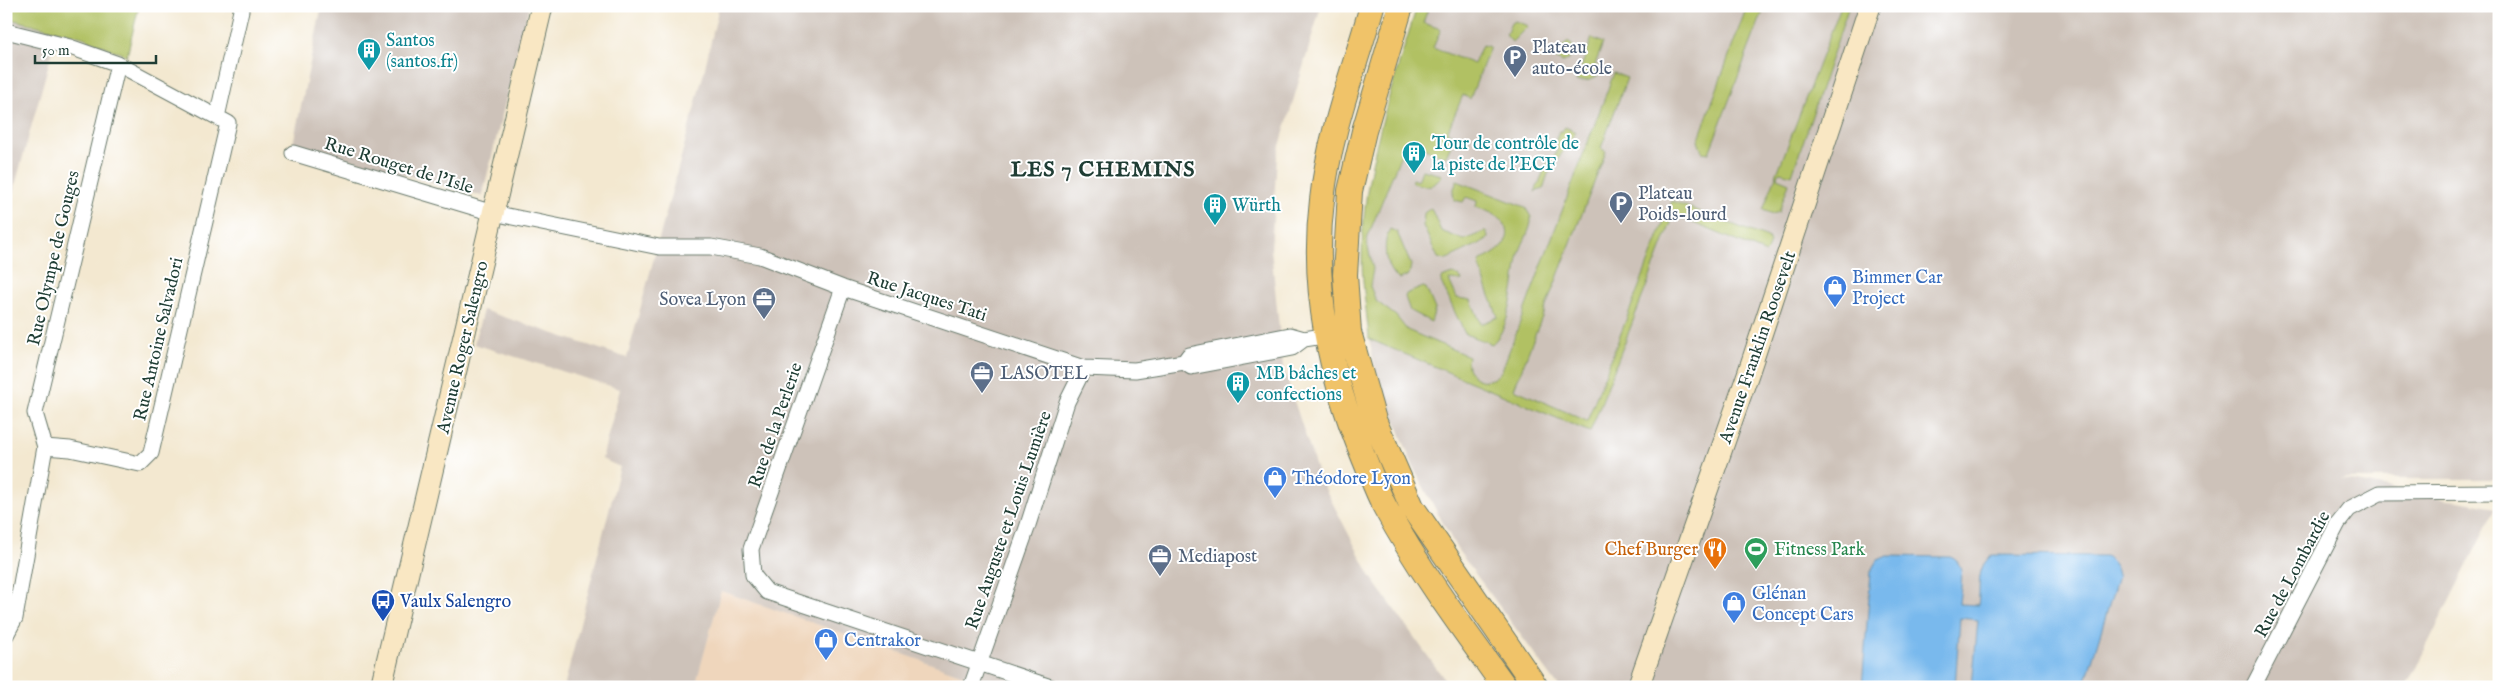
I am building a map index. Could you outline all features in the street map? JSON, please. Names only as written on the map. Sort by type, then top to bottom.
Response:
[{"type":"main road","points":[[1372,6],[1332,144],[1322,200],[1319,288],[1314,338],[1384,506],[1436,587],[1505,687]]},
{"type":"main road","points":[[1401,6],[1364,131],[1350,191],[1345,275],[1349,332],[1374,420],[1412,507],[1536,687]]},
{"type":"street","points":[[6,31],[70,47],[118,64],[222,120],[242,6]]},
{"type":"street","name":"Avenue Roger Salengro","points":[[381,687],[542,6]]},
{"type":"street","name":"Avenue Franklin Roosevelt","points":[[1638,687],[1748,374],[1870,6]]},
{"type":"street","name":"Rue Olympe de Gouges","points":[[6,635],[16,618],[45,447],[35,413],[118,64]]},
{"type":"street","name":"Rue Antoine Salvadori","points":[[45,447],[70,449],[140,464],[151,453],[222,120]]},
{"type":"street","name":"Rue Rouget de l'Isle","points":[[293,153],[493,213],[659,247]]},
{"type":"street","name":"Rue Jacques Tati","points":[[659,247],[711,247],[760,256],[844,288],[1084,368],[1135,370],[1184,362],[1191,367],[1292,348],[1314,338],[1349,332]]},
{"type":"street","name":"Rue de la Perlerie","points":[[844,288],[751,549],[752,575],[767,592],[979,662]]},
{"type":"street","name":"Rue Auguste et Louis Lumière","points":[[971,687],[1027,528],[1068,402],[1084,368]]},
{"type":"street","name":"Rue de Lombardie","points":[[2253,687],[2338,523],[2349,509],[2380,493],[2499,492]]},
{"type":"street","points":[[979,662],[1051,687]]},
{"type":"shaded area","points":[[322,6],[529,6],[482,196],[293,144]]},
{"type":"shaded area","points":[[719,6],[1321,6],[1277,156],[1271,249],[1283,367],[1319,477],[1371,577],[1450,687],[998,687],[721,591],[695,687],[564,687],[620,467],[602,459],[620,389],[474,344],[483,310],[627,358],[704,72]]},
{"type":"shaded area","points":[[1417,6],[2499,6],[2499,479],[2340,479],[2496,508],[2406,687],[1559,687],[1457,549],[1415,471],[1376,371],[1369,339],[1362,259],[1364,214],[1372,161]]},
{"type":"shaded area","points":[[6,18],[58,30],[6,218]]},
{"type":"shaded area","points":[[721,591],[998,687],[695,687]]},
{"type":"green space","points":[[6,6],[139,6],[127,56],[82,37],[6,18]]},
{"type":"green space","points":[[1417,6],[1429,6],[1423,23],[1441,29],[1433,48],[1474,64],[1482,45],[1490,47],[1470,99],[1463,95],[1447,133],[1455,136],[1446,157],[1406,142],[1368,236],[1367,243],[1373,269],[1370,286],[1376,301],[1396,316],[1407,330],[1468,356],[1467,364],[1473,376],[1478,379],[1490,379],[1497,376],[1502,370],[1614,73],[1627,78],[1601,148],[1606,152],[1514,389],[1587,421],[1672,201],[1768,238],[1770,243],[1766,253],[1674,215],[1590,432],[1369,339],[1362,259],[1367,194],[1372,162],[1388,99]]},
{"type":"green space","points":[[1747,6],[1765,6],[1709,153],[1702,152],[1698,141]]},
{"type":"green space","points":[[1841,6],[1849,6],[1792,175],[1780,172],[1777,178],[1789,183],[1779,212],[1773,214],[1763,210]]},
{"type":"green space","points":[[1515,21],[1528,26],[1512,42],[1506,35],[1511,23]]},
{"type":"green space","points":[[1592,38],[1603,43],[1595,65],[1602,68],[1595,78],[1576,81]]},
{"type":"green space","points":[[1568,42],[1574,47],[1568,60],[1563,62],[1552,57]]},
{"type":"green space","points":[[1565,127],[1576,132],[1548,174],[1543,189],[1535,192],[1549,159],[1553,160],[1558,147],[1554,145],[1559,131],[1562,131]]},
{"type":"green space","points":[[1422,170],[1442,175],[1436,183],[1428,186],[1411,182],[1412,179],[1418,181]]},
{"type":"green space","points":[[1457,181],[1525,207],[1531,217],[1530,227],[1519,254],[1508,314],[1499,336],[1492,344],[1465,334],[1441,282],[1442,278],[1453,274],[1460,277],[1462,281],[1449,280],[1457,298],[1471,300],[1481,324],[1498,317],[1479,266],[1481,260],[1495,253],[1505,243],[1507,230],[1498,217],[1476,207],[1477,201],[1466,197],[1463,202],[1454,200],[1453,191]]},
{"type":"green space","points":[[1431,208],[1441,231],[1464,240],[1486,231],[1487,240],[1445,260],[1438,258],[1423,226],[1424,213]]},
{"type":"green space","points":[[1390,229],[1397,232],[1411,265],[1409,275],[1399,279],[1390,270],[1387,263],[1385,248]]},
{"type":"green space","points":[[1423,287],[1426,288],[1435,309],[1431,322],[1410,311],[1405,297],[1406,294]]},
{"type":"water","points":[[1993,555],[2106,556],[2111,560],[2118,576],[2084,687],[1972,687],[1978,620],[1960,618],[1955,687],[1862,687],[1871,572],[1878,560],[1887,556],[1950,557],[1956,560],[1961,570],[1959,604],[1978,605],[1981,571],[1983,565]]},
{"type":"place","name":"Santos (santos.fr)","points":[[369,71]]},
{"type":"place","name":"Plateau auto-école","points":[[1515,78]]},
{"type":"place","name":"Tour de contrôle de la piste de l'ECF","points":[[1414,174]]},
{"type":"place","name":"Plateau Poids-lourd","points":[[1621,224]]},
{"type":"place","name":"Würth","points":[[1215,226]]},
{"type":"place","name":"Bimmer Car Project","points":[[1835,308]]},
{"type":"place","name":"Sovea Lyon","points":[[764,320]]},
{"type":"place","name":"LASOTEL","points":[[982,394]]},
{"type":"place","name":"MB bâches et confections","points":[[1238,404]]},
{"type":"place","name":"Théodore Lyon","points":[[1275,499]]},
{"type":"place","name":"Chef Burger","points":[[1715,570]]},
{"type":"place","name":"Fitness Park","points":[[1756,570]]},
{"type":"place","name":"Mediapost","points":[[1160,577]]},
{"type":"place","name":"Vaulx Salengro","points":[[383,622]]},
{"type":"place","name":"Glénan Concept Cars","points":[[1734,624]]},
{"type":"place","name":"Centrakor","points":[[826,661]]},
{"type":"district","name":"LES 7 CHEMINS","points":[[1103,168]]}]
